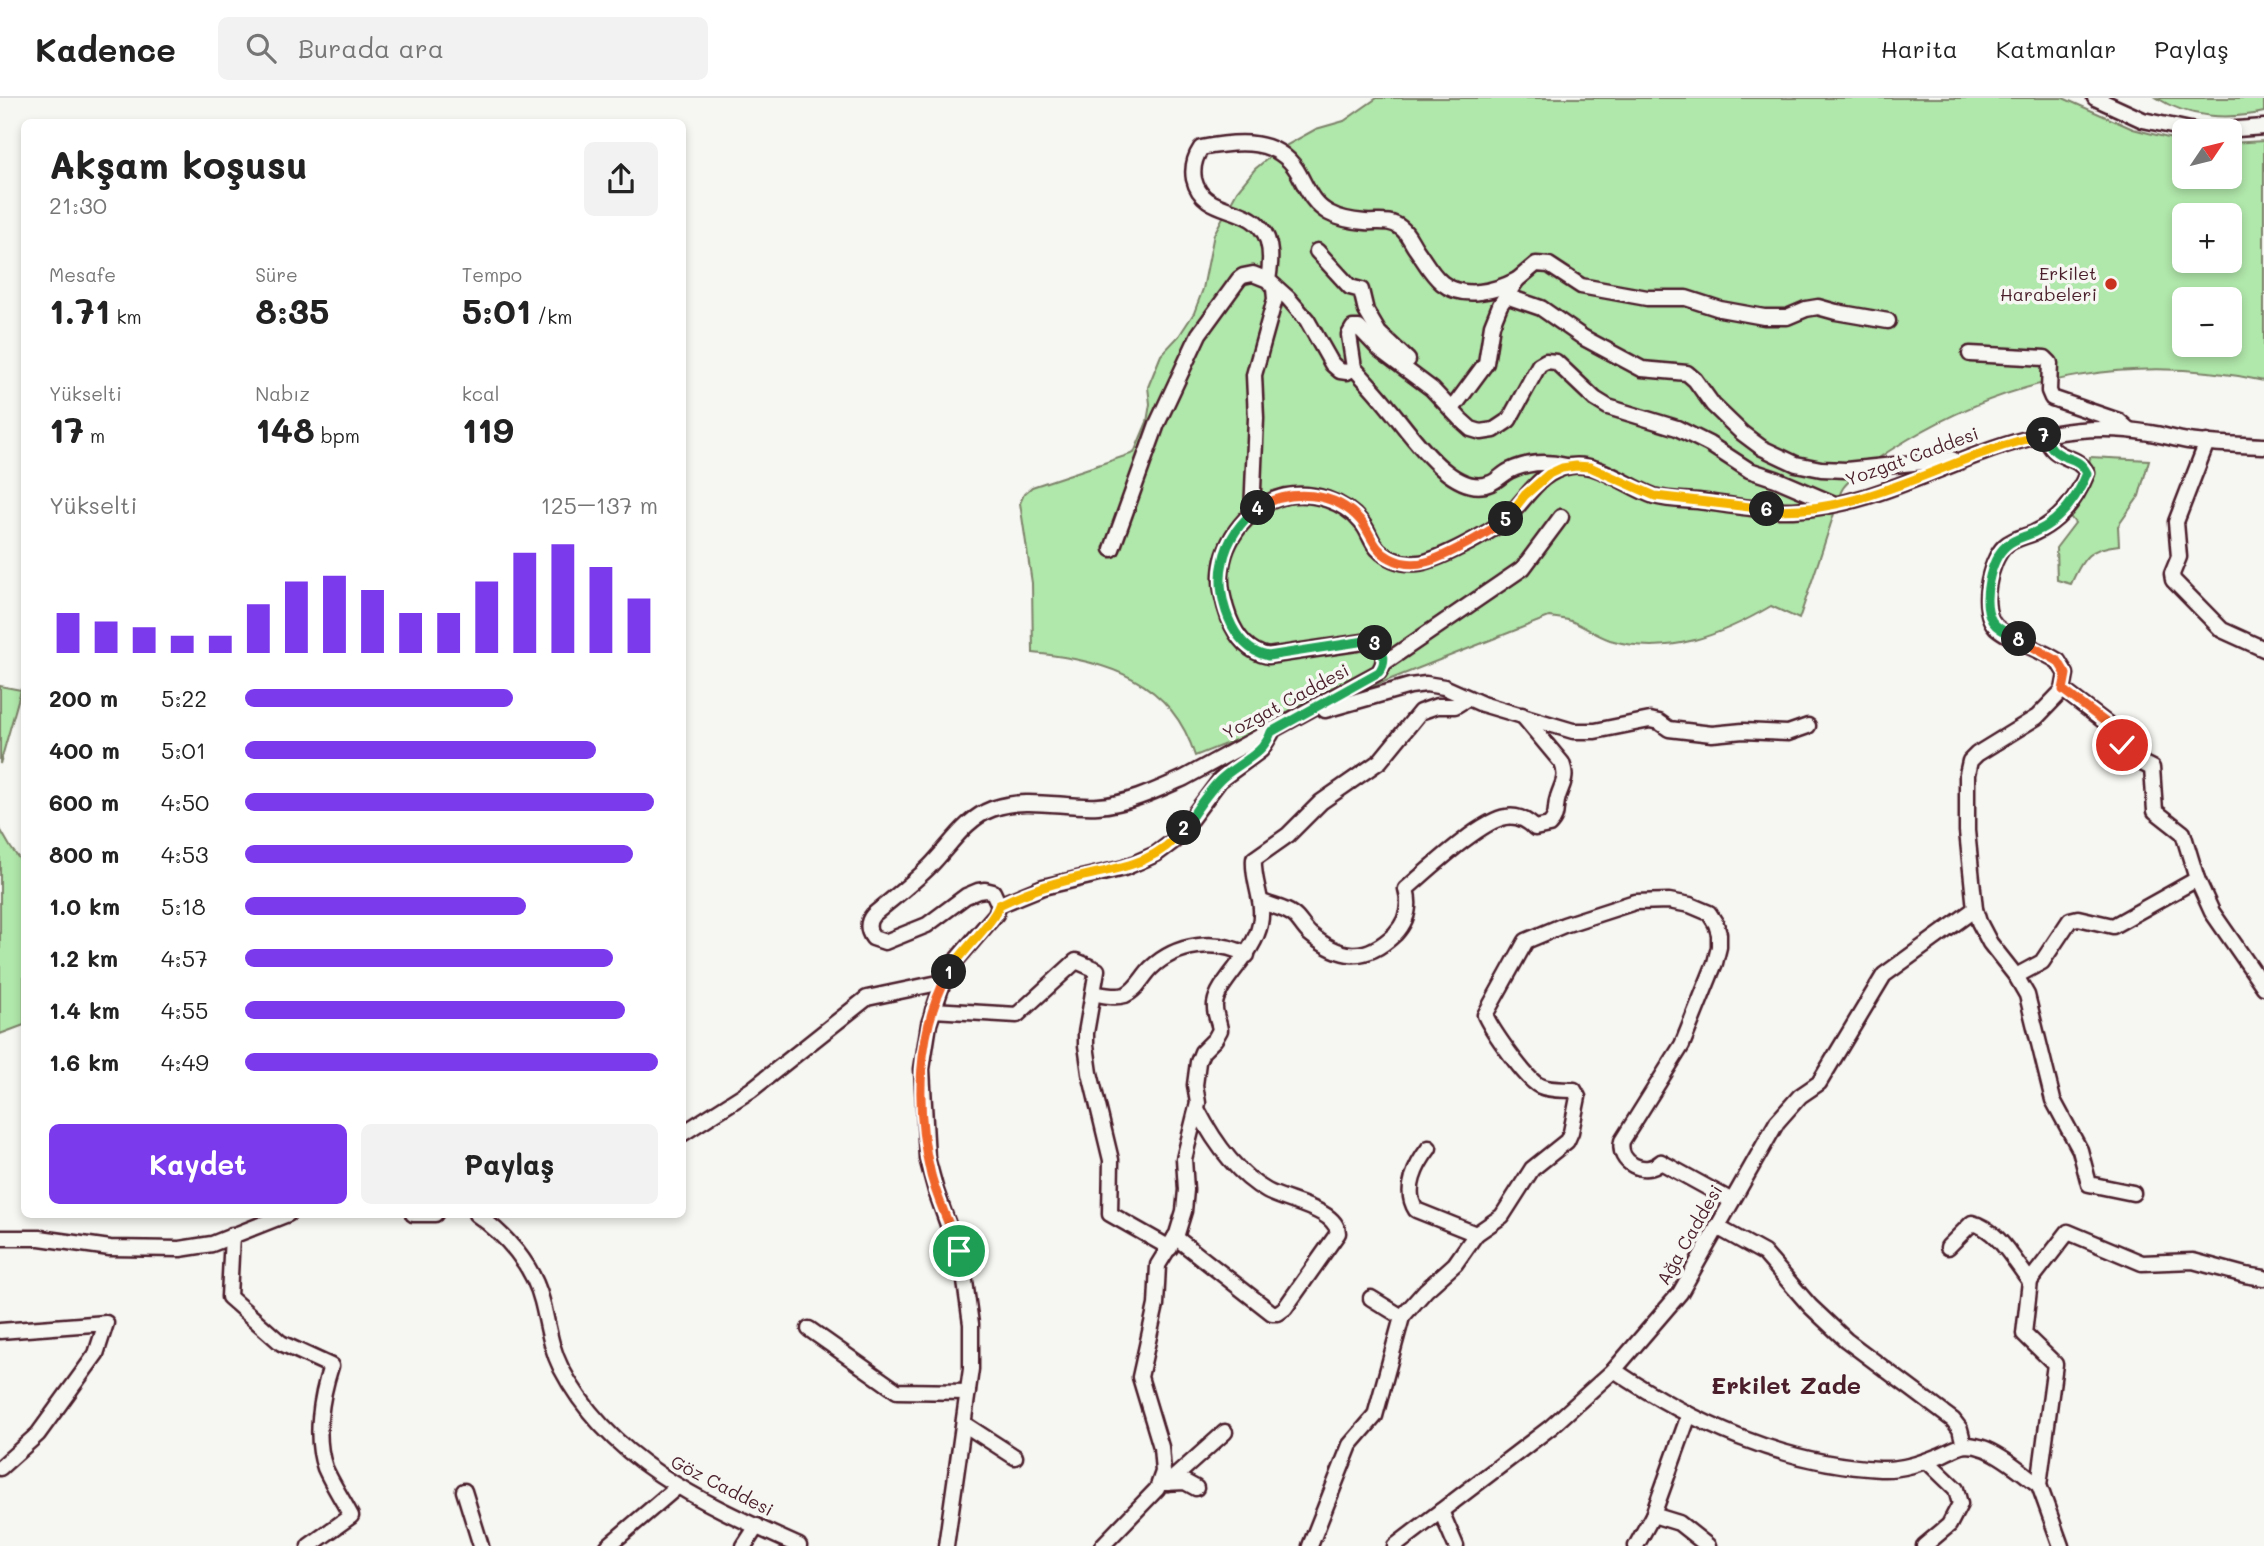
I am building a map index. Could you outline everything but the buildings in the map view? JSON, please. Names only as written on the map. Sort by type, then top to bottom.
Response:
[{"type":"street","points":[[2095,98],[2143,120],[2172,126]]},
{"type":"street","points":[[2242,129],[2264,127]]},
{"type":"street","points":[[1252,513],[1256,418],[1254,376],[1275,299],[1268,280],[1270,253],[1268,239],[1255,221],[1209,201],[1196,186],[1194,167],[1201,148],[1243,142],[1261,145],[1277,152],[1296,169],[1312,199],[1329,213],[1354,221],[1391,223],[1401,228],[1436,277],[1450,288],[1480,292],[1500,288],[1517,279]]},
{"type":"street","points":[[1317,251],[1350,287],[1361,290],[1369,317],[1387,342],[1441,384],[1452,409]]},
{"type":"street","points":[[1452,409],[1486,363],[1492,325],[1517,279],[1531,266],[1544,264],[1581,286],[1660,299],[1686,298],[1720,309],[1772,318],[1787,317],[1818,307],[1888,321]]},
{"type":"street","points":[[1112,549],[1157,424],[1199,334],[1239,279],[1253,274],[1268,280],[1307,320],[1336,368],[1347,373],[1354,368]]},
{"type":"street","points":[[1506,296],[1541,307],[1584,338],[1642,369],[1687,373],[1713,405],[1742,433],[1773,454],[1796,464],[1846,470],[1968,457]]},
{"type":"street","points":[[1569,466],[1549,462],[1529,464],[1509,471],[1492,483],[1480,485],[1464,481],[1445,471],[1423,451],[1382,398],[1354,368],[1349,335],[1353,328],[1359,328],[1380,350],[1422,380],[1471,429],[1481,432],[1494,430],[1509,420],[1539,365],[1546,361],[1556,362],[1595,399],[1608,407],[1677,428],[1709,444],[1749,470],[1835,504]]},
{"type":"street","points":[[1970,354],[2045,358],[2050,363],[2049,391],[2052,398],[2119,421],[2130,430]]},
{"type":"street","name":"Yozgat Caddesi","points":[[998,909],[993,892],[982,890],[966,896],[927,925],[902,937],[881,942],[873,938],[869,930],[873,915],[929,867],[969,823],[990,809],[1032,803],[1087,806],[1120,802],[1184,778],[1375,676],[1384,663],[1381,649],[1370,641],[1273,656],[1258,654],[1242,641],[1235,630],[1228,614],[1221,573],[1223,558],[1241,524],[1252,513],[1265,504],[1284,497],[1304,495],[1323,498],[1354,514],[1385,555],[1404,563],[1418,563],[1435,559],[1498,525],[1543,478],[1569,466],[1590,467],[1655,496],[1774,509],[1808,509],[1835,504],[1912,481],[2008,443],[2045,435],[2091,429],[2130,430],[2207,442],[2264,446]]},
{"type":"street","points":[[2045,435],[2056,454],[2078,461],[2087,473],[2071,502],[2054,520],[2032,534],[2012,541],[2001,551],[1991,571],[1989,608],[1996,626],[2054,658],[2062,665],[2066,674],[2063,690],[2037,716],[1977,754],[1968,765],[1967,831],[1975,909],[1990,943],[2016,976],[2031,1005],[2053,1100],[2080,1150],[2089,1184],[2133,1193]]},
{"type":"street","points":[[2207,442],[2176,522],[2179,557],[2172,574],[2173,580],[2222,630],[2264,649]]},
{"type":"street","points":[[1384,663],[1523,568],[1561,517]]},
{"type":"street","points":[[1300,717],[1418,685],[1444,687],[1468,698],[1580,732],[1650,720],[1669,729],[1712,734],[1743,731],[1788,733],[1808,726]]},
{"type":"street","points":[[2063,690],[2121,734],[2122,745],[2131,757],[2152,768],[2155,811],[2183,833],[2197,879],[2212,912],[2264,987]]},
{"type":"street","points":[[1164,1483],[1161,1447],[1140,1377],[1156,1305],[1158,1265],[1181,1223],[1185,1200],[1185,1150],[1198,1103],[1195,1085],[1198,1062],[1206,1046],[1215,1039],[1220,1030],[1215,1000],[1247,955],[1258,933],[1262,902],[1254,865],[1256,856],[1289,835],[1321,802],[1380,761],[1420,712],[1437,706],[1455,706],[1468,698]]},
{"type":"street","points":[[1262,902],[1293,914],[1308,932],[1337,952],[1350,956],[1364,953],[1391,938],[1401,926],[1408,907],[1406,889],[1448,852],[1502,817],[1520,818],[1535,828],[1549,825],[1557,814],[1556,801],[1564,784],[1565,772],[1562,763],[1521,715]]},
{"type":"street","points":[[946,1546],[964,1424],[972,1346],[967,1286],[959,1251],[933,1183],[925,1140],[922,1069],[933,1010],[943,982],[958,958],[998,909],[1042,887],[1124,868],[1156,854],[1175,840],[1220,780],[1261,750],[1271,732]]},
{"type":"street","points":[[2016,976],[2042,962],[2070,920],[2078,918],[2113,926],[2197,879]]},
{"type":"street","points":[[1310,1546],[1350,1445],[1375,1416],[1402,1317],[1426,1290],[1455,1264],[1476,1234],[1502,1216],[1532,1170],[1567,1140],[1571,1132],[1578,1097],[1574,1090],[1552,1090],[1535,1083],[1490,1027],[1485,1015],[1526,941],[1563,925],[1635,902],[1669,901],[1705,911],[1716,923],[1719,947],[1682,1045],[1622,1141],[1621,1150],[1624,1158],[1638,1168],[1648,1169],[1661,1162],[1732,1201]]},
{"type":"street","name":"Ağa Caddesi","points":[[1395,1546],[1551,1427],[1614,1370],[1680,1293],[1777,1122],[1800,1096],[1819,1083],[1884,975],[1975,909]]},
{"type":"street","points":[[1093,993],[1119,996],[1126,994],[1164,958],[1192,947],[1221,945],[1247,955]]},
{"type":"street","points":[[933,1010],[1017,1015],[1076,961],[1097,970],[1086,1045],[1111,1160],[1110,1214],[1172,1243],[1275,1313],[1285,1308],[1338,1233],[1336,1224],[1332,1218],[1268,1191],[1245,1174],[1223,1151],[1197,1109]]},
{"type":"street","points":[[686,1131],[751,1090],[867,998],[943,982]]},
{"type":"street","points":[[1429,1149],[1419,1163],[1413,1180],[1410,1196],[1413,1206],[1416,1210],[1476,1234]]},
{"type":"street","points":[[0,1238],[40,1238],[86,1246],[165,1250],[204,1245],[277,1218]]},
{"type":"street","name":"Göz Caddesi","points":[[481,1218],[510,1244],[531,1272],[542,1299],[554,1353],[578,1394],[624,1449],[677,1487],[799,1546]]},
{"type":"street","points":[[1948,1247],[1972,1223],[1982,1226],[1994,1236],[2030,1281]]},
{"type":"street","points":[[1717,1227],[1764,1253],[1802,1297],[1846,1340],[1953,1420],[1960,1429],[1964,1445]]},
{"type":"street","points":[[2062,1546],[2039,1485],[2056,1364],[2024,1334],[2030,1281],[2068,1232],[2142,1263],[2193,1261],[2264,1278]]},
{"type":"street","points":[[232,1235],[229,1297],[281,1343],[331,1366],[321,1416],[323,1455],[325,1468],[351,1516],[309,1546]]},
{"type":"street","points":[[1371,1298],[1402,1317]]},
{"type":"street","points":[[0,1331],[106,1323],[96,1354],[37,1434],[0,1468]]},
{"type":"street","points":[[809,1329],[897,1391],[968,1392]]},
{"type":"street","points":[[1614,1370],[1689,1415],[1752,1442],[1819,1461],[1889,1469],[1927,1461],[1964,1445],[1989,1450],[2039,1485]]},
{"type":"street","points":[[1636,1546],[1653,1515],[1689,1415]]},
{"type":"street","points":[[964,1424],[1015,1457]]},
{"type":"street","points":[[1102,1546],[1157,1489],[1225,1432]]},
{"type":"street","points":[[1924,1546],[1953,1520],[1960,1504],[1956,1489],[1927,1461]]},
{"type":"street","points":[[1164,1483],[1185,1482],[1196,1488]]},
{"type":"street","points":[[608,1546],[677,1487]]},
{"type":"street","points":[[464,1490],[481,1546]]},
{"type":"street","points":[[1441,1511],[1457,1546]]},
{"type":"street","points":[[1653,1515],[1679,1523],[1708,1546]]},
{"type":"street","points":[[744,1546],[757,1527]]},
{"type":"green space","points":[[1377,98],[2063,98],[2133,129],[2172,139],[2172,189],[2242,189],[2242,142],[2264,141],[2264,381],[2218,373],[2125,370],[2035,385],[1991,399],[1949,417],[1907,440],[1848,482],[1839,496],[1799,619],[1771,606],[1714,634],[1652,646],[1610,640],[1571,621],[1549,617],[1195,756],[1184,730],[1170,709],[1153,692],[1110,669],[1085,661],[1033,653],[1032,583],[1020,503],[1024,494],[1032,487],[1134,453],[1147,422],[1150,404],[1148,387],[1161,355],[1179,336],[1194,313],[1203,289],[1214,234],[1237,191],[1255,169],[1278,150],[1316,129],[1344,121]]},
{"type":"green space","points":[[2157,98],[2264,98],[2264,112],[2209,116],[2182,110]]},
{"type":"green space","points":[[2090,457],[2149,460],[2139,496],[2118,526],[2119,545],[2101,549],[2088,556],[2071,584],[2057,580],[2056,548],[2075,523],[2068,514],[2086,492]]},
{"type":"green space","points":[[0,686],[21,690],[0,764]]},
{"type":"green space","points":[[0,829],[21,861],[21,1026],[0,1034]]},
{"type":"place","name":"Erkilet Harabeleri","points":[[2111,284]]},
{"type":"district","name":"Erkilet Zade","points":[[1786,1386]]},
{"type":"route","points":[[959,1251],[931,1176],[925,1140],[921,1082],[923,1054],[937,996],[958,958],[996,914],[999,905],[1042,887],[1124,868],[1156,854],[1175,840],[1220,780],[1261,750],[1271,732],[1375,676],[1382,668],[1384,653],[1378,645],[1370,641],[1273,656],[1258,654],[1242,641],[1228,614],[1222,592],[1223,558],[1241,524],[1256,510],[1274,500],[1294,495],[1323,498],[1354,514],[1365,526],[1371,540],[1385,555],[1404,563],[1418,563],[1435,559],[1498,525],[1534,486],[1562,468],[1590,467],[1655,496],[1758,508],[1808,509],[1865,496],[1912,481],[1986,450],[2045,435],[2056,454],[2078,461],[2087,473],[2078,493],[2063,512],[2043,528],[2012,541],[1996,557],[1989,581],[1989,613],[1993,623],[2000,629],[2058,661],[2066,674],[2063,690],[2121,734],[2122,745]]}]
